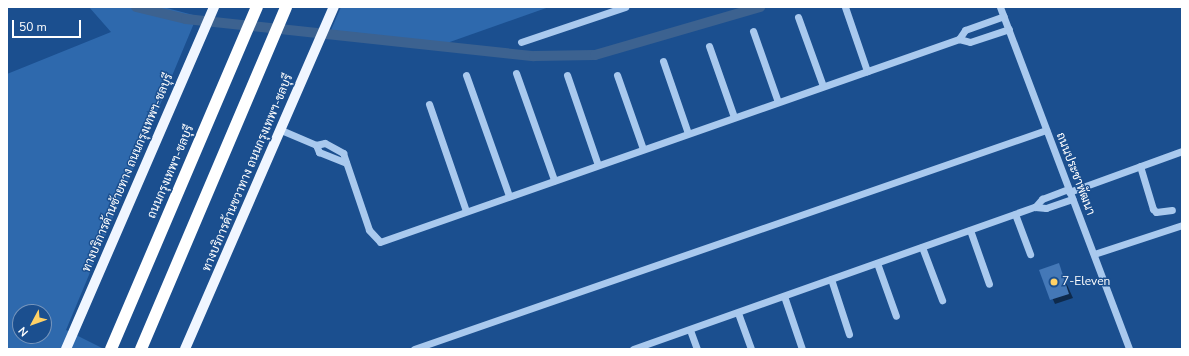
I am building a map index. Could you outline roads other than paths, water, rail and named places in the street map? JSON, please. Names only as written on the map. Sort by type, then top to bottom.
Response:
[{"type":"highway","name":"ถนนกรุงเทพฯ-ชลบุรี","points":[[111,349],[257,7]]},
{"type":"highway","points":[[141,349],[286,7]]},
{"type":"main road","name":"ทางบริการด้านซ้ายทาง ถนนกรุงเทพฯ-ชลบุรี","points":[[66,349],[214,7]]},
{"type":"main road","name":"ทางบริการด้านขวาทาง ถนนกรุงเทพฯ-ชลบุรี","points":[[185,349],[334,7]]},
{"type":"street","points":[[521,42],[625,7]]},
{"type":"street","points":[[845,7],[867,71]]},
{"type":"street","name":"ถนนประชาพัฒนา","points":[[1000,7],[1129,349]]},
{"type":"street","points":[[959,39],[965,30],[1004,16]]},
{"type":"street","points":[[798,17],[823,86]]},
{"type":"street","points":[[281,130],[316,145],[326,143],[343,153],[369,230],[380,242],[959,39],[970,42],[1008,29]]},
{"type":"street","points":[[753,30],[778,102]]},
{"type":"street","points":[[709,46],[734,118]]},
{"type":"street","points":[[663,61],[688,133]]},
{"type":"street","points":[[516,73],[554,180]]},
{"type":"street","points":[[466,75],[509,196]]},
{"type":"street","points":[[567,75],[598,165]]},
{"type":"street","points":[[617,75],[643,149]]},
{"type":"street","points":[[429,104],[466,211]]},
{"type":"street","points":[[414,349],[1046,130]]},
{"type":"street","points":[[316,145],[319,152],[346,163]]},
{"type":"street","points":[[1035,207],[1042,199],[1182,151]]},
{"type":"street","points":[[1140,166],[1153,209],[1160,212],[1172,210]]},
{"type":"street","points":[[634,349],[644,347],[1035,207],[1046,208],[1072,200]]},
{"type":"street","points":[[1015,214],[1030,254]]},
{"type":"street","points":[[1094,254],[1182,226]]},
{"type":"street","points":[[970,230],[989,284]]},
{"type":"street","points":[[922,247],[942,300]]},
{"type":"street","points":[[877,263],[896,316]]},
{"type":"street","points":[[831,279],[849,334]]},
{"type":"street","points":[[784,296],[802,349]]},
{"type":"street","points":[[738,313],[751,349]]},
{"type":"street","points":[[690,330],[697,349]]},
{"type":"waterway","points":[[136,7],[186,19],[534,56],[595,55],[760,7]]},
{"type":"place","name":"7-Eleven","points":[[1054,282]]}]
